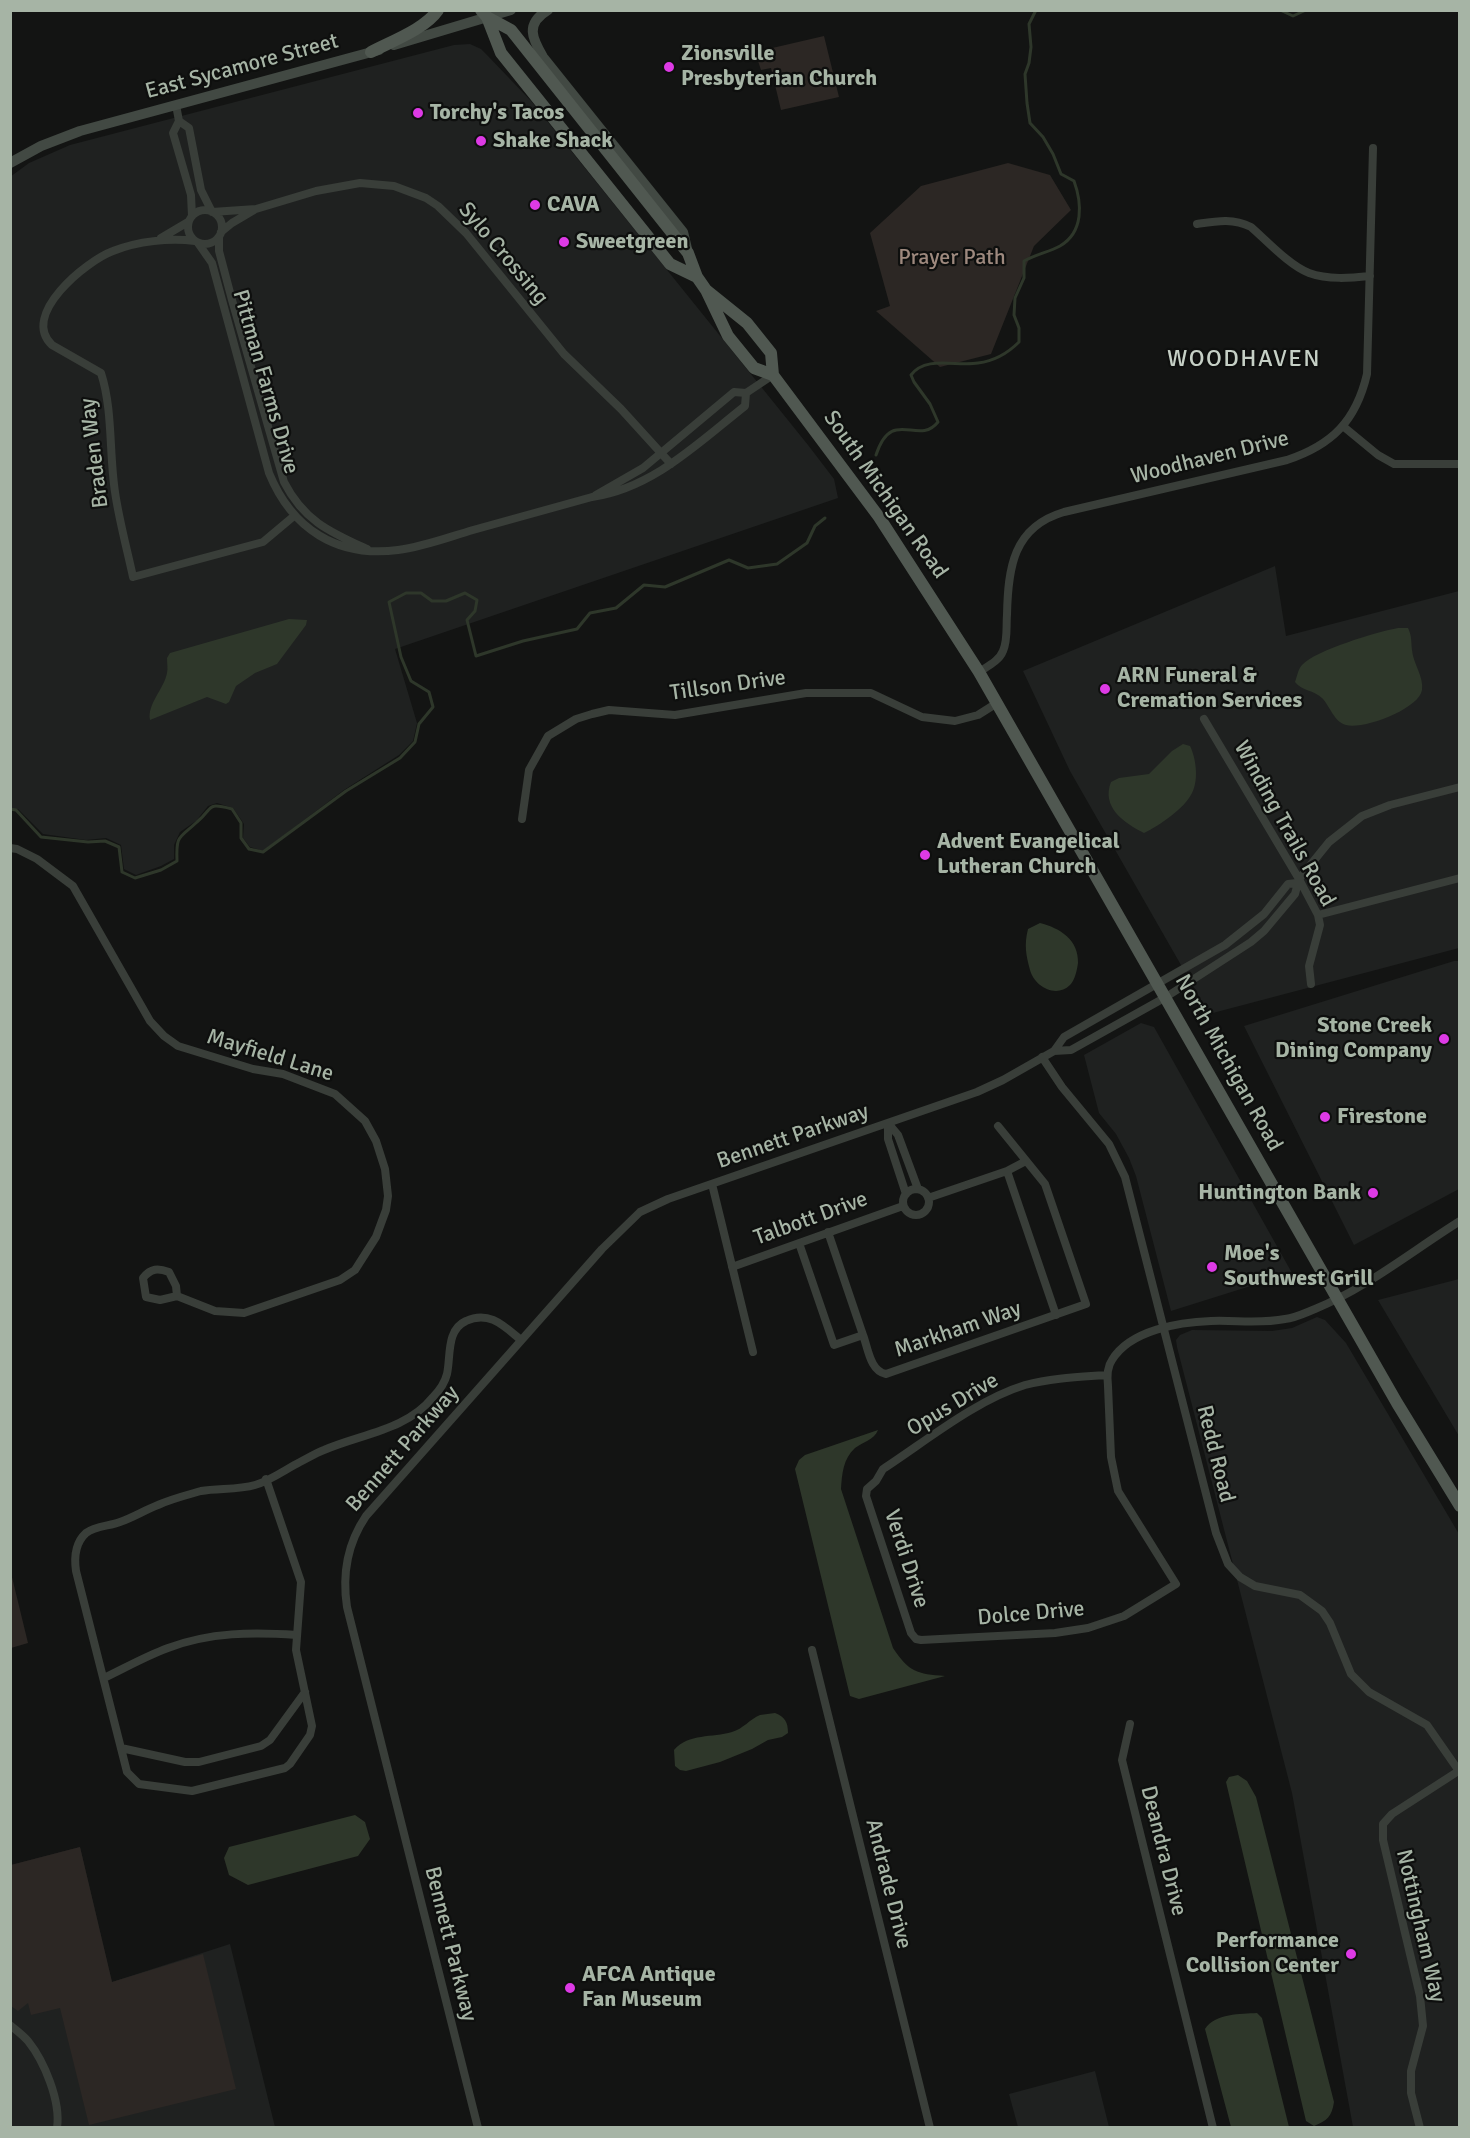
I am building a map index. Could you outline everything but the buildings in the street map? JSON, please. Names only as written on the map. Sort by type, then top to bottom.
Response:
[{"type":"main road","points":[[372,52],[420,27],[432,19],[438,10]]},
{"type":"main road","name":"East Sycamore Street","points":[[10,163],[41,146],[81,131],[372,52],[484,14],[511,10]]},
{"type":"main road","points":[[548,10],[534,22],[534,41],[543,57],[683,232],[688,253]]},
{"type":"main road","points":[[484,14],[501,53],[669,264],[696,277]]},
{"type":"main road","name":"South Michigan Road","points":[[484,14],[511,30],[688,253],[696,277],[706,290],[734,344],[754,368],[774,375]]},
{"type":"main road","name":"South Michigan Road","points":[[706,290],[747,324],[771,353],[774,375],[879,517],[960,641]]},
{"type":"main road","name":"North Michigan Road","points":[[960,641],[1159,983],[1337,1298],[1460,1506]]},
{"type":"street","points":[[176,105],[179,120],[173,133],[191,195],[189,235],[196,242],[210,244],[232,223],[256,209]]},
{"type":"street","points":[[179,120],[189,128],[201,190],[212,212],[219,218],[220,235]]},
{"type":"street","name":"Woodhaven Drive","points":[[979,672],[995,661],[1003,651],[1011,565],[1024,538],[1043,520],[1064,512],[1287,460],[1322,444],[1344,427],[1357,405],[1367,374],[1373,148]]},
{"type":"street","name":"Sylo Crossing","points":[[256,209],[316,191],[360,183],[394,186],[426,198],[438,206],[466,233],[551,339],[621,409],[671,464]]},
{"type":"street","points":[[190,219],[201,211],[256,209]]},
{"type":"street","name":"Braden Way","points":[[155,242],[190,219]]},
{"type":"street","points":[[1197,224],[1229,220],[1245,224],[1295,265],[1309,273],[1330,277],[1370,276]]},
{"type":"street","name":"Pittman Farms Drive","points":[[220,235],[219,251],[284,482],[300,509],[319,525],[333,534],[372,551]]},
{"type":"street","name":"Braden Way","points":[[196,242],[176,239],[155,242],[113,250],[95,260],[75,274],[48,307],[42,328],[45,339],[101,373],[104,382],[115,493],[133,577],[263,542],[294,516]]},
{"type":"street","name":"Pittman Farms Drive","points":[[196,242],[210,258],[214,269],[269,473],[276,488],[294,516],[316,534],[332,543],[359,551],[408,548],[632,487],[671,464],[745,406],[746,393]]},
{"type":"street","name":"Pittman Farms Drive","points":[[592,497],[643,468],[734,392],[746,393],[774,375]]},
{"type":"street","points":[[1344,427],[1378,455],[1394,464],[1460,464]]},
{"type":"street","name":"Tillson Drive","points":[[522,819],[529,771],[548,736],[576,719],[592,714],[609,710],[675,715],[806,693],[871,693],[922,717],[955,721],[978,715],[998,703]]},
{"type":"street","name":"Winding Trails Road","points":[[1204,719],[1318,915],[1320,925],[1309,966],[1311,984]]},
{"type":"street","points":[[1298,881],[1329,842],[1362,816],[1389,805],[1460,787]]},
{"type":"street","name":"Mayfield Lane","points":[[10,848],[17,849],[36,859],[73,886],[150,1021],[164,1036],[178,1046],[253,1069],[283,1074],[335,1094],[365,1121],[381,1154],[388,1182],[386,1210],[376,1237],[355,1270],[340,1280],[244,1313],[215,1311],[177,1296],[160,1300],[146,1297],[143,1278],[148,1271],[156,1269],[170,1272],[176,1286],[177,1296]]},
{"type":"street","points":[[1318,915],[1460,878]]},
{"type":"street","name":"Bennett Parkway","points":[[478,2127],[347,1607],[344,1579],[349,1550],[366,1516],[602,1249],[640,1212],[661,1202],[977,1092],[1004,1080],[1054,1051],[1071,1050],[1166,997],[1234,954],[1264,931],[1295,894],[1298,881],[1288,884],[1264,914],[1226,945],[1064,1037],[1054,1051]]},
{"type":"street","name":"Redd Road","points":[[1042,1057],[1062,1087],[1109,1144],[1120,1164],[1130,1194],[1216,1533],[1228,1564],[1240,1577],[1255,1586],[1300,1595],[1322,1611],[1330,1623],[1351,1674],[1369,1692],[1427,1725],[1459,1771]]},
{"type":"street","name":"Bennett Parkway","points":[[888,1123],[898,1135],[918,1189]]},
{"type":"street","name":"Bennett Parkway","points":[[888,1123],[888,1138],[906,1194]]},
{"type":"street","points":[[998,1126],[1026,1161]]},
{"type":"street","name":"Talbott Drive","points":[[906,1194],[903,1206],[911,1214],[920,1214],[926,1210],[928,1198],[1007,1171],[1026,1161]]},
{"type":"street","name":"Markham Way","points":[[828,1232],[875,1368],[882,1373],[886,1374],[1056,1315],[1086,1304],[1045,1184],[1026,1161]]},
{"type":"street","points":[[1007,1171],[1056,1315]]},
{"type":"street","points":[[712,1184],[753,1352]]},
{"type":"street","points":[[906,1194],[918,1189],[928,1198]]},
{"type":"street","name":"Talbott Drive","points":[[732,1267],[903,1206]]},
{"type":"street","points":[[1107,1375],[1111,1360],[1121,1350],[1134,1340],[1164,1329],[1188,1323],[1211,1321],[1287,1319],[1317,1308],[1358,1288],[1460,1221]]},
{"type":"street","points":[[799,1242],[834,1345],[863,1335]]},
{"type":"street","points":[[266,1479],[301,1582],[296,1650],[312,1726],[310,1735],[285,1768],[192,1791],[139,1784],[127,1772],[76,1571],[74,1559],[80,1539],[88,1532],[140,1515],[158,1504],[202,1491],[255,1485],[266,1479],[325,1450],[406,1420],[433,1398],[446,1376],[453,1334],[456,1327],[463,1322],[485,1317],[499,1321],[521,1340]]},
{"type":"street","name":"Opus Drive","points":[[867,1489],[883,1470],[985,1403],[1024,1386],[1042,1381],[1107,1375]]},
{"type":"street","name":"Dolce Drive","points":[[916,1639],[1055,1633],[1088,1628],[1124,1616],[1176,1584],[1118,1491],[1111,1457],[1107,1375]]},
{"type":"street","name":"Verdi Drive","points":[[867,1489],[866,1496],[910,1633],[916,1639]]},
{"type":"street","points":[[104,1678],[170,1647],[219,1635],[257,1632],[297,1635]]},
{"type":"street","name":"Andrade Drive","points":[[812,1650],[930,2127]]},
{"type":"street","points":[[121,1748],[185,1762],[199,1762],[261,1746],[270,1740],[305,1692]]},
{"type":"street","name":"Deandra Drive","points":[[1130,1724],[1122,1760],[1213,2127]]},
{"type":"street","name":"Nottingham Way","points":[[1420,2127],[1411,2093],[1411,2071],[1423,2026],[1420,1996],[1383,1840],[1383,1824],[1392,1814],[1459,1771]]},
{"type":"street","points":[[10,2025],[28,2040],[48,2073],[58,2118],[57,2127]]},
{"type":"shaded area","points":[[470,44],[481,49],[531,101],[808,445],[834,479],[838,498],[395,649],[417,723],[413,741],[399,755],[344,790],[263,851],[250,847],[243,838],[244,824],[233,808],[217,803],[208,806],[196,821],[180,832],[174,845],[174,859],[136,875],[124,869],[121,845],[106,838],[86,840],[43,834],[18,809],[11,811],[10,177],[29,163],[70,145],[454,45]]},
{"type":"shaded area","points":[[1275,566],[1286,636],[1459,591],[1459,948],[1209,1014],[1070,771],[1023,671]]},
{"type":"shaded area","points":[[289,619],[307,620],[306,625],[277,664],[255,673],[236,686],[229,702],[226,704],[207,697],[150,720],[153,702],[165,679],[167,658],[170,653]]},
{"type":"shaded area","points":[[1398,628],[1408,628],[1422,685],[1419,697],[1401,711],[1377,721],[1354,726],[1346,725],[1335,717],[1322,698],[1295,682],[1302,665],[1320,653]]},
{"type":"shaded area","points":[[1183,744],[1190,746],[1194,757],[1196,776],[1192,793],[1178,811],[1144,833],[1116,813],[1109,799],[1111,782],[1119,778],[1149,774],[1172,751]]},
{"type":"shaded area","points":[[1040,923],[1055,928],[1067,936],[1077,955],[1078,963],[1072,983],[1058,991],[1046,989],[1036,981],[1027,960],[1028,929]]},
{"type":"shaded area","points":[[1460,961],[1459,1189],[1354,1245],[1244,1026]]},
{"type":"shaded area","points":[[1141,1023],[1154,1027],[1292,1273],[1171,1311],[1136,1176],[1116,1134],[1099,1113],[1084,1055]]},
{"type":"shaded area","points":[[1460,1279],[1459,1436],[1378,1300]]},
{"type":"shaded area","points":[[1317,1317],[1325,1320],[1346,1343],[1459,1534],[1458,2128],[1353,2127],[1292,1793],[1177,1347],[1176,1340],[1180,1335],[1192,1330],[1272,1331],[1292,1328]]},
{"type":"shaded area","points":[[878,1430],[871,1439],[851,1452],[843,1472],[841,1489],[893,1648],[909,1667],[920,1673],[945,1676],[859,1699],[850,1696],[795,1469],[799,1460],[805,1455]]},
{"type":"shaded area","points":[[775,1713],[784,1718],[787,1726],[788,1733],[782,1737],[768,1740],[720,1762],[686,1771],[675,1766],[674,1750],[687,1741],[732,1732],[760,1715]]},
{"type":"shaded area","points":[[1238,1775],[1247,1781],[1256,1797],[1334,2102],[1328,2117],[1314,2126],[1306,2121],[1226,1782],[1229,1777]]},
{"type":"shaded area","points":[[355,1815],[365,1822],[370,1839],[358,1856],[248,1885],[229,1875],[224,1858],[229,1847]]},
{"type":"shaded area","points":[[80,1847],[112,1982],[230,1944],[275,2127],[11,2128],[11,1865]]},
{"type":"shaded area","points":[[1257,2013],[1262,2018],[1289,2127],[1231,2127],[1205,2029],[1222,2017]]},
{"type":"shaded area","points":[[1095,2071],[1109,2127],[1018,2127],[1009,2094]]},
{"type":"green space","points":[[824,36],[839,97],[781,110],[771,68],[761,70],[755,52]]},
{"type":"green space","name":"Prayer Path","points":[[1008,163],[1050,175],[1071,210],[1034,246],[991,354],[940,367],[876,311],[890,306],[870,233],[921,186]]},
{"type":"green space","points":[[11,1573],[28,1643],[10,1648]]},
{"type":"green space","points":[[80,1847],[112,1982],[203,1954],[236,2089],[89,2125],[60,2008],[31,2015],[28,2003],[18,2011],[11,2006],[11,1865]]},
{"type":"waterway","points":[[876,455],[882,441],[890,433],[897,430],[922,431],[930,429],[938,422],[930,404],[911,375],[917,369],[933,363],[984,362],[1000,356],[1019,342],[1019,328],[1014,315],[1015,298],[1024,278],[1024,261],[1060,246],[1068,240],[1077,225],[1079,198],[1074,181],[1061,174],[1043,137],[1030,123],[1025,74],[1031,47],[1029,24],[1036,10]]},
{"type":"waterway","points":[[1280,10],[1293,16],[1306,10]]},
{"type":"waterway","points":[[10,809],[16,810],[41,837],[88,842],[105,841],[119,847],[122,872],[135,878],[161,870],[177,861],[177,846],[182,835],[214,806],[232,809],[241,823],[241,838],[249,849],[263,852],[346,791],[400,758],[415,742],[419,724],[433,707],[429,692],[411,681],[401,657],[389,602],[406,593],[421,593],[432,601],[446,601],[465,593],[477,600],[475,611],[467,620],[476,656],[523,641],[577,629],[590,613],[616,608],[644,585],[665,587],[729,560],[748,568],[777,564],[807,543],[815,526],[825,518]]},
{"type":"place","name":"Zionsville Presbyterian Church","points":[[669,67]]},
{"type":"place","name":"Torchy's Tacos","points":[[418,113]]},
{"type":"place","name":"Shake Shack","points":[[481,141]]},
{"type":"place","name":"CAVA","points":[[535,205]]},
{"type":"place","name":"Sweetgreen","points":[[564,242]]},
{"type":"place","name":"ARN Funeral & Cremation Services","points":[[1105,689]]},
{"type":"place","name":"Advent Evangelical Lutheran Church","points":[[925,855]]},
{"type":"place","name":"Stone Creek Dining Company","points":[[1444,1039]]},
{"type":"place","name":"Firestone","points":[[1325,1117]]},
{"type":"place","name":"Huntington Bank","points":[[1373,1193]]},
{"type":"place","name":"Moe's Southwest Grill","points":[[1212,1267]]},
{"type":"place","name":"Performance Collision Center","points":[[1351,1954]]},
{"type":"place","name":"AFCA Antique Fan Museum","points":[[570,1988]]},
{"type":"district","name":"WOODHAVEN","points":[[1244,360]]}]
